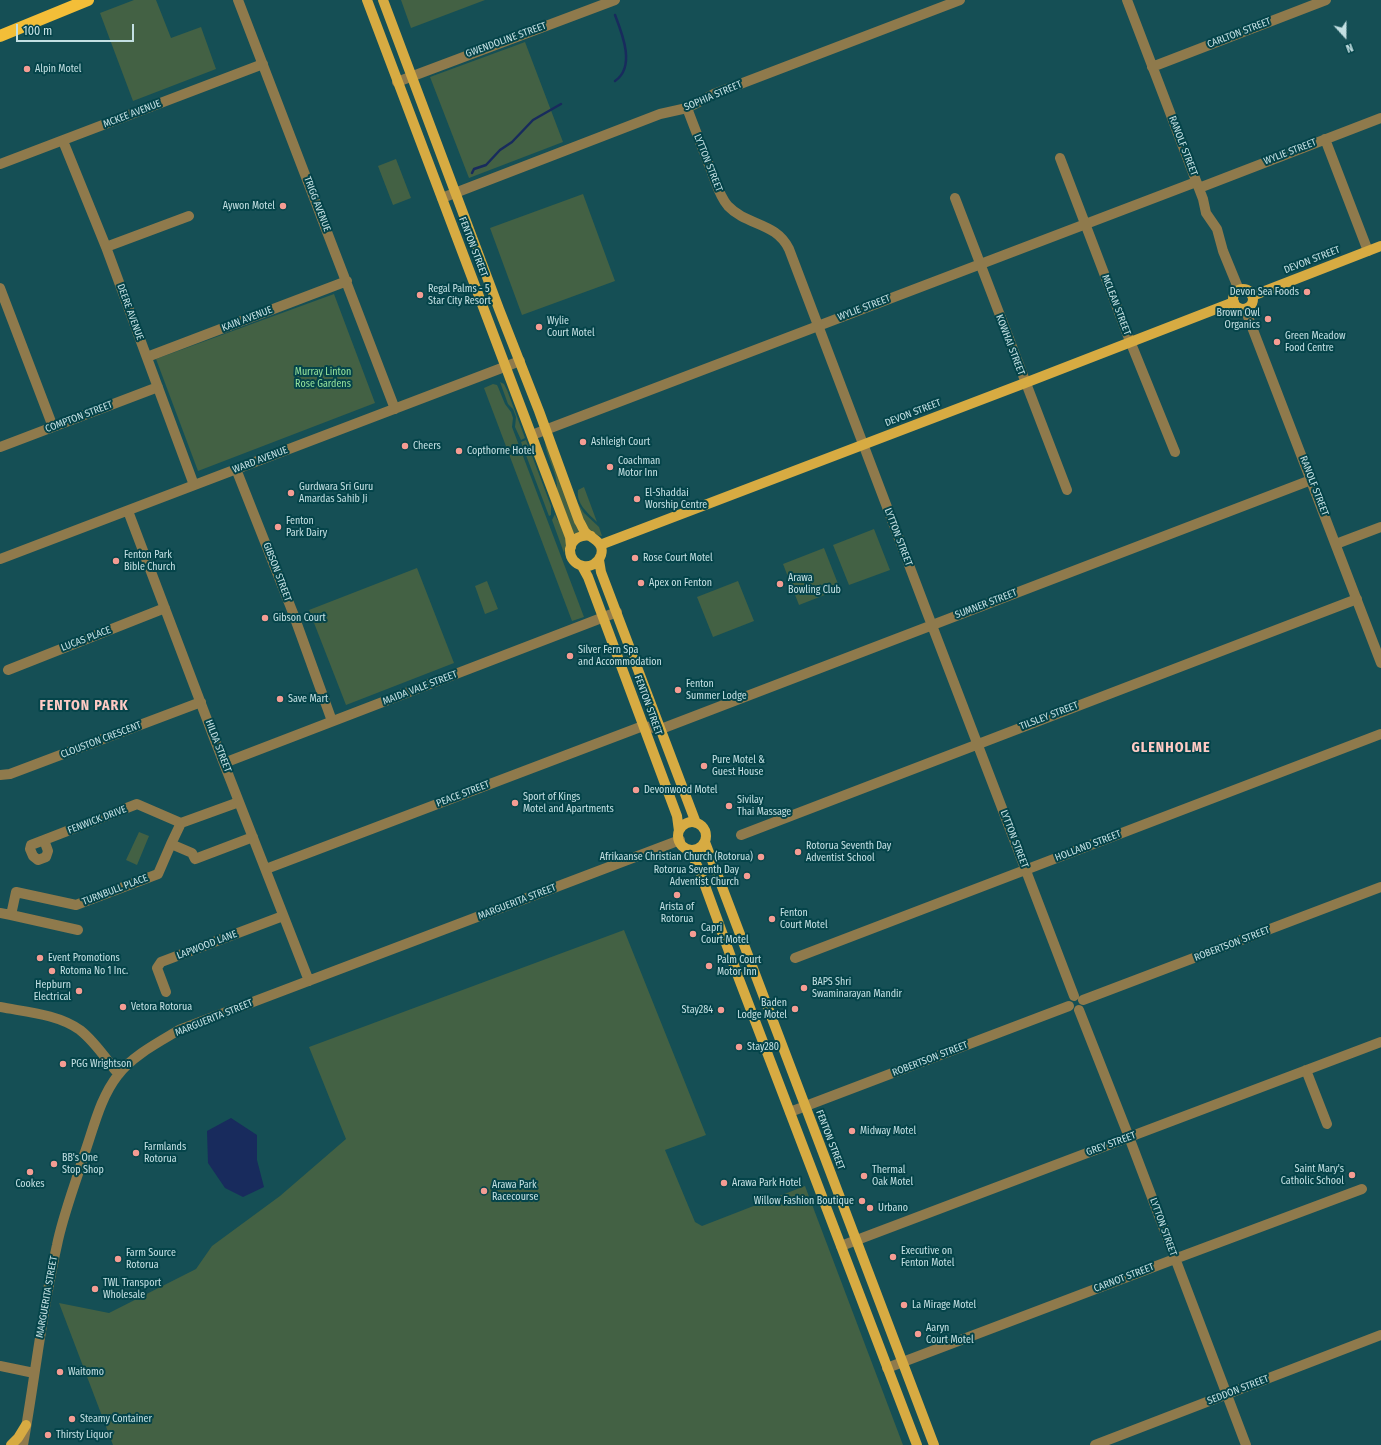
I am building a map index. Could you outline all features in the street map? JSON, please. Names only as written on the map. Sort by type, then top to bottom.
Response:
[{"type":"highway","points":[[0,36],[47,18],[80,1]]},
{"type":"main road","name":"FENTON STREET","points":[[367,0],[532,435],[570,537],[571,547]]},
{"type":"main road","name":"FENTON STREET","points":[[383,0],[579,521],[585,531],[591,536]]},
{"type":"main road","name":"DEVON STREET","points":[[1252,296],[1381,247]]},
{"type":"main road","points":[[1240,290],[1246,290],[1252,296],[1253,300],[1251,305],[1245,309],[1238,308],[1234,302],[1234,294],[1240,290]]},
{"type":"main road","name":"DEVON STREET","points":[[600,545],[1131,343],[1234,302]]},
{"type":"main road","points":[[580,536],[591,536],[595,538],[600,545],[602,552],[596,563],[590,566],[582,566],[573,559],[571,555],[571,547],[574,541],[580,536]]},
{"type":"main road","name":"FENTON STREET","points":[[599,560],[601,572],[661,729],[686,800],[696,823]]},
{"type":"main road","name":"FENTON STREET","points":[[582,566],[588,577],[677,816],[679,836]]},
{"type":"main road","points":[[696,823],[704,828],[706,833],[705,842],[697,849],[690,850],[684,847],[679,836],[686,824],[696,823]]},
{"type":"main road","name":"FENTON STREET","points":[[705,842],[934,1445]]},
{"type":"main road","points":[[690,850],[699,867],[739,978],[917,1445]]},
{"type":"main road","points":[[739,978],[754,973]]},
{"type":"main road","points":[[11,1445],[18,1438],[26,1425]]},
{"type":"street","name":"TRIGG AVENUE","points":[[238,0],[395,409]]},
{"type":"street","name":"GWENDOLINE STREET","points":[[397,82],[615,0]]},
{"type":"street","name":"SOPHIA STREET","points":[[442,198],[660,114],[686,108],[714,94],[960,0]]},
{"type":"street","name":"RANOLF STREET","points":[[1127,0],[1198,185],[1206,214],[1217,229],[1221,247],[1240,290]]},
{"type":"street","name":"CARLTON STREET","points":[[1152,67],[1326,0]]},
{"type":"street","name":"MCKEE AVENUE","points":[[0,164],[263,64]]},
{"type":"street","name":"LYTTON STREET","points":[[686,108],[723,199],[728,206],[740,216],[769,228],[786,243],[977,744],[1079,1002],[1174,1259],[1246,1445]]},
{"type":"street","name":"WYLIE STREET","points":[[532,435],[1085,224],[1198,185],[1381,118]]},
{"type":"street","points":[[1324,139],[1368,251]]},
{"type":"street","name":"DEERE AVENUE","points":[[63,141],[106,247],[194,485]]},
{"type":"street","name":"MCLEAN STREET","points":[[1060,158],[1131,343],[1175,452]]},
{"type":"street","name":"KOWHAI STREET","points":[[955,198],[1067,490]]},
{"type":"street","points":[[106,247],[189,216]]},
{"type":"street","name":"KAIN AVENUE","points":[[147,357],[346,281]]},
{"type":"street","points":[[0,288],[54,427]]},
{"type":"street","name":"RANOLF STREET","points":[[1245,309],[1312,480],[1381,663]]},
{"type":"street","name":"WARD AVENUE","points":[[0,559],[520,361]]},
{"type":"street","name":"COMPTON STREET","points":[[0,447],[158,386]]},
{"type":"street","name":"GIBSON STREET","points":[[236,469],[293,613],[332,721]]},
{"type":"street","name":"SUMNER STREET","points":[[661,729],[1312,480]]},
{"type":"street","name":"HILDA STREET","points":[[128,511],[308,982]]},
{"type":"street","points":[[1336,544],[1381,527]]},
{"type":"street","name":"TILSLEY STREET","points":[[741,835],[1357,599]]},
{"type":"street","name":"LUCAS PLACE","points":[[8,670],[165,608]]},
{"type":"street","name":"MAIDA VALE STREET","points":[[224,763],[617,612]]},
{"type":"street","name":"CLOUSTON CRESCENT","points":[[0,775],[10,774],[201,702]]},
{"type":"street","points":[[643,726],[661,729]]},
{"type":"street","name":"PEACE STREET","points":[[266,869],[643,726]]},
{"type":"street","name":"HOLLAND STREET","points":[[795,958],[1381,734]]},
{"type":"street","points":[[181,822],[239,802]]},
{"type":"street","name":"FENWICK DRIVE","points":[[44,840],[137,804],[181,822]]},
{"type":"street","name":"TURNBULL PLACE","points":[[11,915],[16,892],[76,906],[158,874],[181,822]]},
{"type":"street","name":"MARGUERITA STREET","points":[[23,1445],[57,1243],[101,1104],[119,1073],[160,1041],[179,1030],[308,982],[679,836]]},
{"type":"street","points":[[171,844],[192,853],[195,859],[253,837]]},
{"type":"street","name":"ROBERTSON STREET","points":[[790,1112],[1070,1006],[1069,1001],[1079,1002],[1381,887]]},
{"type":"street","points":[[0,913],[78,930]]},
{"type":"street","name":"LAPWOOD LANE","points":[[166,992],[157,968],[161,962],[283,916]]},
{"type":"street","points":[[0,1007],[52,1017],[65,1022],[79,1030],[92,1041],[119,1073]]},
{"type":"street","name":"GREY STREET","points":[[841,1246],[1381,1042]]},
{"type":"street","points":[[1306,1070],[1327,1124]]},
{"type":"street","name":"CARNOT STREET","points":[[887,1368],[1362,1189]]},
{"type":"street","name":"SEDDON STREET","points":[[1095,1445],[1381,1335]]},
{"type":"street","points":[[0,1366],[34,1373]]},
{"type":"green space","points":[[134,0],[156,0],[171,38],[201,27],[216,69],[133,101],[100,13]]},
{"type":"green space","points":[[401,0],[485,0],[411,28]]},
{"type":"green space","points":[[525,42],[563,142],[469,178],[430,77]]},
{"type":"green space","points":[[396,159],[411,198],[393,205],[378,166]]},
{"type":"green space","points":[[583,194],[615,281],[522,315],[490,228]]},
{"type":"green space","name":"Murray Linton Rose Gardens","points":[[334,294],[375,403],[198,471],[156,359]]},
{"type":"green space","points":[[500,382],[504,384],[507,390],[525,438],[521,440],[515,427],[516,417],[513,409],[508,404]]},
{"type":"green space","points":[[493,384],[497,385],[505,404],[511,412],[513,418],[512,427],[584,617],[572,621],[484,388]]},
{"type":"green space","points":[[526,440],[551,506],[551,515],[549,516],[521,442]]},
{"type":"green space","points":[[545,443],[547,443],[581,531],[574,535],[557,490],[556,478]]},
{"type":"green space","points":[[584,487],[597,522],[583,508],[579,500],[578,490]]},
{"type":"green space","points":[[577,502],[584,513],[599,527],[602,536],[596,535],[585,524]]},
{"type":"green space","points":[[555,514],[563,528],[566,539],[564,553],[552,520]]},
{"type":"green space","points":[[874,529],[890,570],[849,585],[833,545]]},
{"type":"green space","points":[[824,548],[840,589],[799,605],[783,564]]},
{"type":"green space","points":[[417,568],[454,663],[346,705],[309,610]]},
{"type":"green space","points":[[487,581],[498,609],[485,614],[475,586]]},
{"type":"green space","points":[[738,581],[754,621],[713,637],[697,597]]},
{"type":"green space","points":[[139,832],[149,836],[137,865],[126,860]]},
{"type":"green space","name":"Arawa Park Racecourse","points":[[624,930],[706,1135],[665,1150],[695,1222],[702,1226],[805,1186],[903,1445],[113,1445],[59,1303],[109,1313],[196,1269],[212,1246],[280,1196],[346,1139],[309,1047]]},
{"type":"water","points":[[231,1118],[257,1135],[257,1160],[264,1187],[243,1197],[225,1188],[208,1163],[207,1131]]},
{"type":"waterway","points":[[615,15],[626,50],[625,67],[621,75],[615,81]]},
{"type":"waterway","points":[[472,173],[474,169],[486,165],[500,150],[512,142],[533,120],[561,104]]},
{"type":"place","name":"Alpin Motel","points":[[27,69]]},
{"type":"place","name":"Aywon Motel","points":[[283,206]]},
{"type":"place","name":"Devon Sea Foods","points":[[1307,292]]},
{"type":"place","name":"Regal Palms - 5 Star City Resort","points":[[420,295]]},
{"type":"place","name":"Brown Owl Organics","points":[[1268,319]]},
{"type":"place","name":"Wylie Court Motel","points":[[539,327]]},
{"type":"place","name":"Green Meadow Food Centre","points":[[1277,342]]},
{"type":"place","name":"Ashleigh Court","points":[[583,442]]},
{"type":"place","name":"Cheers","points":[[405,446]]},
{"type":"place","name":"Copthorne Hotel","points":[[459,451]]},
{"type":"place","name":"Coachman Motor Inn","points":[[610,467]]},
{"type":"place","name":"Gurdwara Sri Guru Amardas Sahib Ji","points":[[291,493]]},
{"type":"place","name":"El-Shaddai Worship Centre","points":[[637,499]]},
{"type":"place","name":"Fenton Park Dairy","points":[[278,527]]},
{"type":"place","name":"Rose Court Motel","points":[[635,558]]},
{"type":"place","name":"Fenton Park Bible Church","points":[[116,561]]},
{"type":"place","name":"Apex on Fenton","points":[[641,583]]},
{"type":"place","name":"Arawa Bowling Club","points":[[780,584]]},
{"type":"place","name":"Gibson Court","points":[[265,618]]},
{"type":"place","name":"Silver Fern Spa and Accommodation","points":[[570,656]]},
{"type":"place","name":"Fenton Summer Lodge","points":[[678,690]]},
{"type":"place","name":"Save Mart","points":[[280,699]]},
{"type":"place","name":"Pure Motel & Guest House","points":[[704,766]]},
{"type":"place","name":"Devonwood Motel","points":[[636,790]]},
{"type":"place","name":"Sport of Kings Motel and Apartments","points":[[515,803]]},
{"type":"place","name":"Sivilay Thai Massage","points":[[729,806]]},
{"type":"place","name":"Rotorua Seventh Day Adventist School","points":[[798,852]]},
{"type":"place","name":"Afrikaanse Christian Church (Rotorua)","points":[[761,857]]},
{"type":"place","name":"Rotorua Seventh Day Adventist Church","points":[[747,876]]},
{"type":"place","name":"Arista of Rotorua","points":[[677,895]]},
{"type":"place","name":"Fenton Court Motel","points":[[772,919]]},
{"type":"place","name":"Capri Court Motel","points":[[693,934]]},
{"type":"place","name":"Event Promotions","points":[[40,958]]},
{"type":"place","name":"Palm Court Motor Inn","points":[[709,966]]},
{"type":"place","name":"Rotoma No 1 Inc.","points":[[52,971]]},
{"type":"place","name":"BAPS Shri Swaminarayan Mandir","points":[[804,988]]},
{"type":"place","name":"Hepburn Electrical","points":[[79,991]]},
{"type":"place","name":"Vetora Rotorua","points":[[123,1007]]},
{"type":"place","name":"Baden Lodge Motel","points":[[795,1009]]},
{"type":"place","name":"Stay284","points":[[721,1010]]},
{"type":"place","name":"Stay280","points":[[739,1047]]},
{"type":"place","name":"PGG Wrightson","points":[[63,1064]]},
{"type":"place","name":"Midway Motel","points":[[852,1131]]},
{"type":"place","name":"Farmlands Rotorua","points":[[136,1153]]},
{"type":"place","name":"BB's One Stop Shop","points":[[54,1164]]},
{"type":"place","name":"Cookes","points":[[30,1172]]},
{"type":"place","name":"Saint Mary's Catholic School","points":[[1352,1175]]},
{"type":"place","name":"Thermal Oak Motel","points":[[864,1176]]},
{"type":"place","name":"Arawa Park Hotel","points":[[724,1183]]},
{"type":"place","name":"Arawa Park Racecourse","points":[[484,1191]]},
{"type":"place","name":"Willow Fashion Boutique","points":[[862,1201]]},
{"type":"place","name":"Urbano","points":[[870,1208]]},
{"type":"place","name":"Executive on Fenton Motel","points":[[893,1257]]},
{"type":"place","name":"Farm Source Rotorua","points":[[118,1259]]},
{"type":"place","name":"TWL Transport Wholesale","points":[[95,1289]]},
{"type":"place","name":"La Mirage Motel","points":[[904,1305]]},
{"type":"place","name":"Aaryn Court Motel","points":[[918,1334]]},
{"type":"place","name":"Waitomo","points":[[60,1372]]},
{"type":"place","name":"Steamy Container","points":[[72,1419]]},
{"type":"place","name":"Thirsty Liquor","points":[[48,1435]]},
{"type":"district","name":"FENTON PARK","points":[[84,706]]},
{"type":"district","name":"GLENHOLME","points":[[1171,748]]}]
